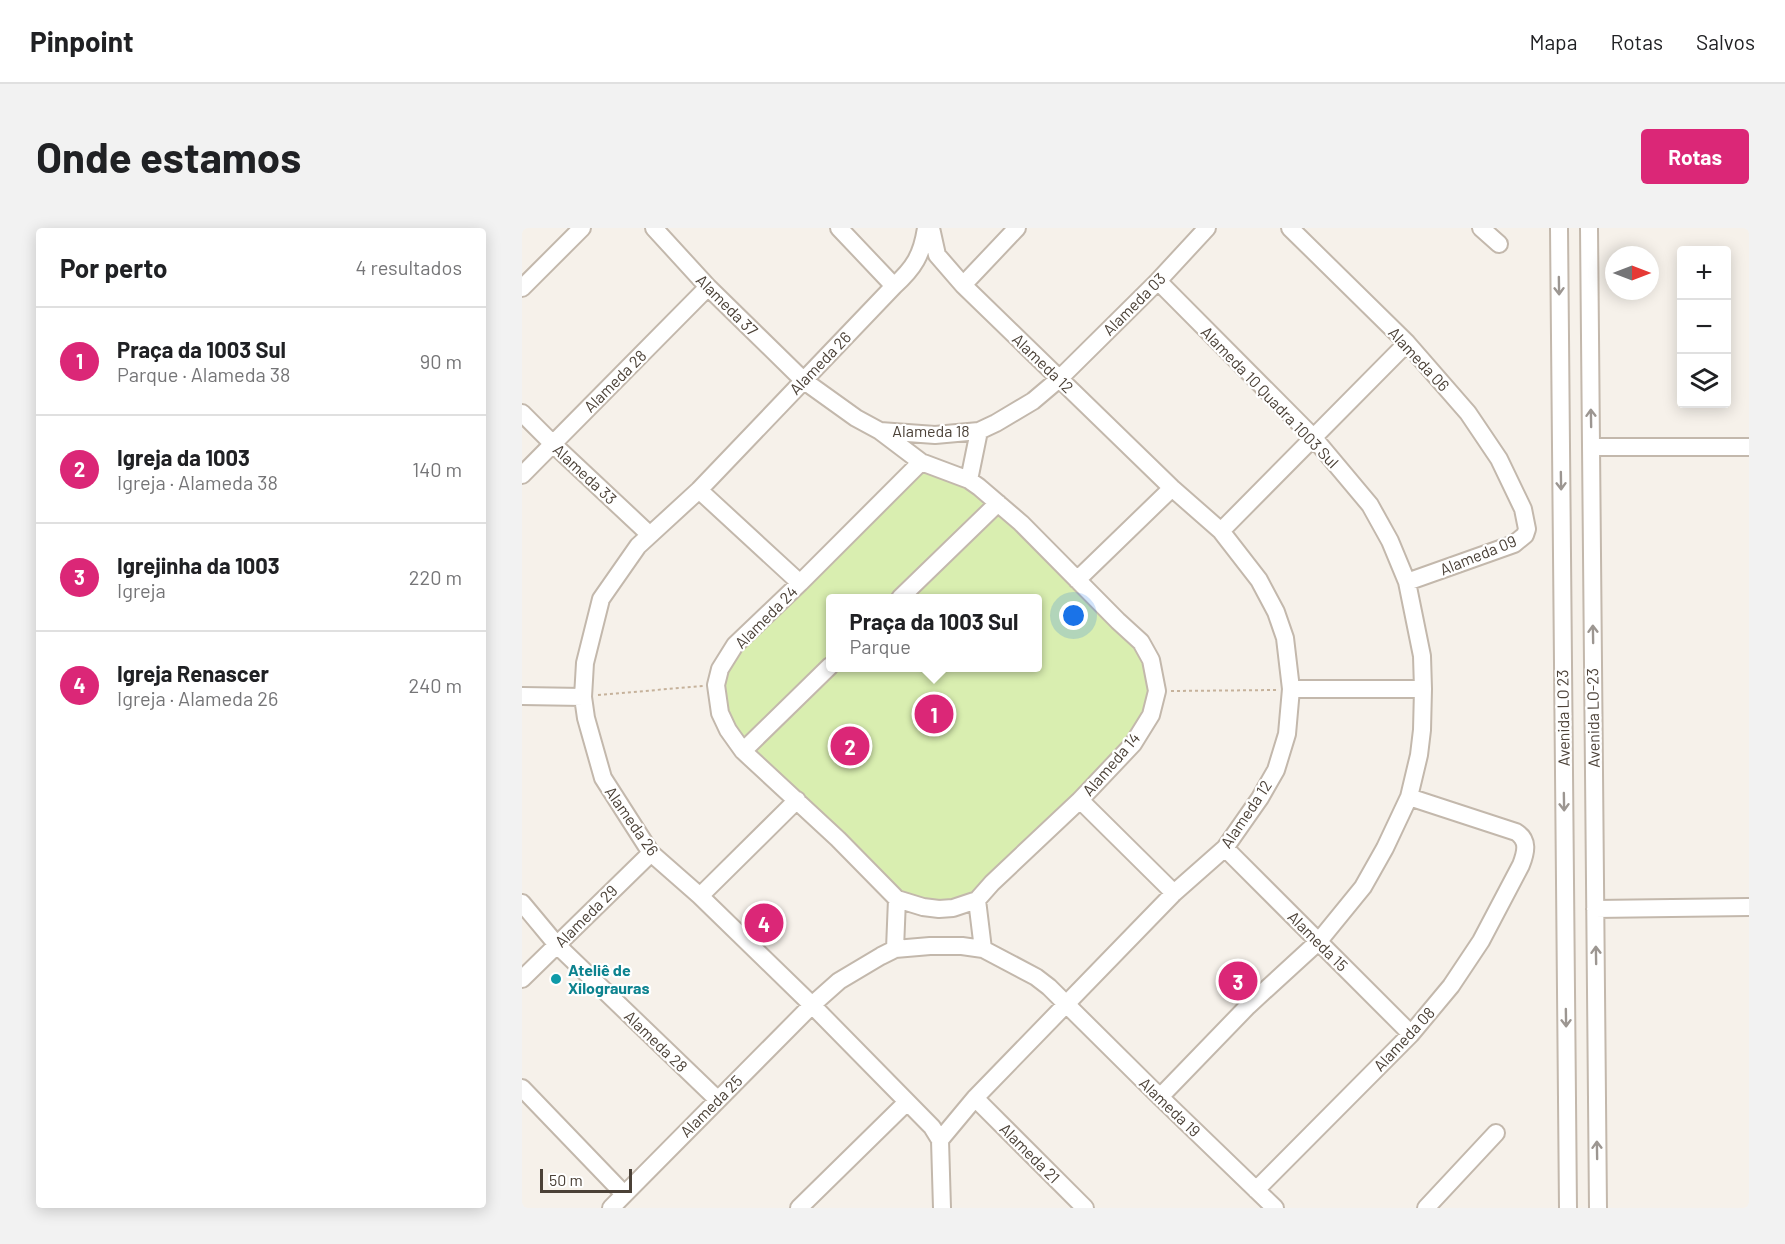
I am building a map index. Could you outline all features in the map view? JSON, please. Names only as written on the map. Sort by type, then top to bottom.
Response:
[{"type":"street","points":[[522,288],[582,228]]},
{"type":"street","points":[[839,228],[894,285]]},
{"type":"street","name":"Alameda 26","points":[[926,228],[921,252],[908,273],[699,490],[638,546],[601,599],[585,663],[583,697],[586,718],[603,778],[651,853],[700,896],[812,1005],[932,1126],[940,1140]]},
{"type":"street","name":"Alameda 12","points":[[932,228],[937,255],[963,285],[1172,488],[1221,531],[1259,580],[1276,612],[1285,638],[1292,689],[1287,734],[1276,770],[1260,798],[1225,848],[1174,893],[975,1098],[940,1140]]},
{"type":"street","points":[[963,285],[1017,228]]},
{"type":"street","name":"Alameda 06","points":[[1290,228],[1407,343],[1468,412],[1499,459],[1523,509]]},
{"type":"street","points":[[1481,228],[1499,244]]},
{"type":"street","name":"Avenida LO 23","points":[[1559,228],[1568,1208]]},
{"type":"street","name":"Avenida LO-23","points":[[1589,228],[1598,1208]]},
{"type":"street","name":"Alameda 03","points":[[1059,379],[1158,281],[1200,230]]},
{"type":"street","name":"Alameda 37","points":[[663,231],[708,287],[803,380]]},
{"type":"street","name":"Alameda 10 Quadra 1003 Sul","points":[[1158,281],[1313,437],[1370,505],[1390,541],[1407,582],[1422,656],[1423,689],[1419,755],[1409,797],[1385,848],[1363,887],[1318,941],[1248,1006],[1160,1098]]},
{"type":"street","name":"Alameda 28","points":[[522,475],[708,287]]},
{"type":"street","points":[[1221,531],[1407,343]]},
{"type":"street","name":"Alameda 18","points":[[803,380],[856,418],[880,431],[935,435],[979,431],[1033,401],[1059,379]]},
{"type":"street","name":"Alameda 33","points":[[522,413],[650,535]]},
{"type":"street","points":[[880,431],[921,462]]},
{"type":"street","points":[[969,480],[979,431]]},
{"type":"street","points":[[1591,447],[1749,447]]},
{"type":"street","name":"Alameda 14","points":[[921,462],[969,480],[1021,523],[1141,642],[1151,660],[1157,691],[1151,715],[1133,744],[1080,800],[977,900]]},
{"type":"street","name":"Alameda 24","points":[[716,684],[720,669],[735,645],[921,462]]},
{"type":"street","points":[[1077,580],[1172,488]]},
{"type":"street","points":[[699,490],[800,583]]},
{"type":"street","points":[[904,594],[998,503]]},
{"type":"street","name":"Alameda 09","points":[[1407,582],[1514,544],[1525,535],[1527,529],[1523,509]]},
{"type":"street","points":[[743,751],[826,671]]},
{"type":"street","points":[[716,684],[720,713],[728,730],[743,751],[797,800],[897,899],[939,909],[953,908],[977,900],[983,950]]},
{"type":"street","points":[[1292,689],[1423,689]]},
{"type":"street","points":[[522,696],[583,697]]},
{"type":"street","name":"Alameda 08","points":[[1256,1190],[1411,1034],[1451,986],[1481,941],[1521,865],[1525,854],[1525,842],[1516,832],[1409,797]]},
{"type":"street","points":[[700,896],[797,800]]},
{"type":"street","points":[[1080,800],[1174,893]]},
{"type":"street","name":"Alameda 15","points":[[1225,848],[1411,1034]]},
{"type":"street","name":"Alameda 29","points":[[522,979],[651,853]]},
{"type":"street","points":[[895,949],[897,899]]},
{"type":"street","name":"Alameda 28","points":[[522,903],[557,945],[718,1100]]},
{"type":"street","points":[[1595,909],[1749,908]]},
{"type":"street","name":"Alameda 19","points":[[895,949],[962,946],[983,950],[1036,977],[1275,1208]]},
{"type":"street","name":"Alameda 25","points":[[611,1208],[812,1005],[839,981],[895,949]]},
{"type":"street","points":[[522,1088],[624,1194]]},
{"type":"street","name":"Alameda 21","points":[[975,1098],[1085,1208]]},
{"type":"street","points":[[799,1208],[907,1102]]},
{"type":"street","points":[[1426,1208],[1496,1133]]},
{"type":"street","points":[[940,1140],[942,1208]]},
{"type":"path","points":[[583,697],[716,684]]},
{"type":"path","points":[[1157,691],[1292,689]]},
{"type":"green space","points":[[921,462],[969,480],[1130,632],[1153,669],[1135,744],[975,901],[939,909],[897,899],[737,743],[716,685],[748,631]]},
{"type":"place","name":"Praça da 1003 Sul","points":[[934,714]]},
{"type":"place","name":"Igreja da 1003","points":[[850,746]]},
{"type":"place","name":"Igreja Renascer","points":[[764,923]]},
{"type":"place","name":"Ateliê de Xilograuras","points":[[556,979]]},
{"type":"place","name":"Igrejinha da 1003","points":[[1238,981]]}]
